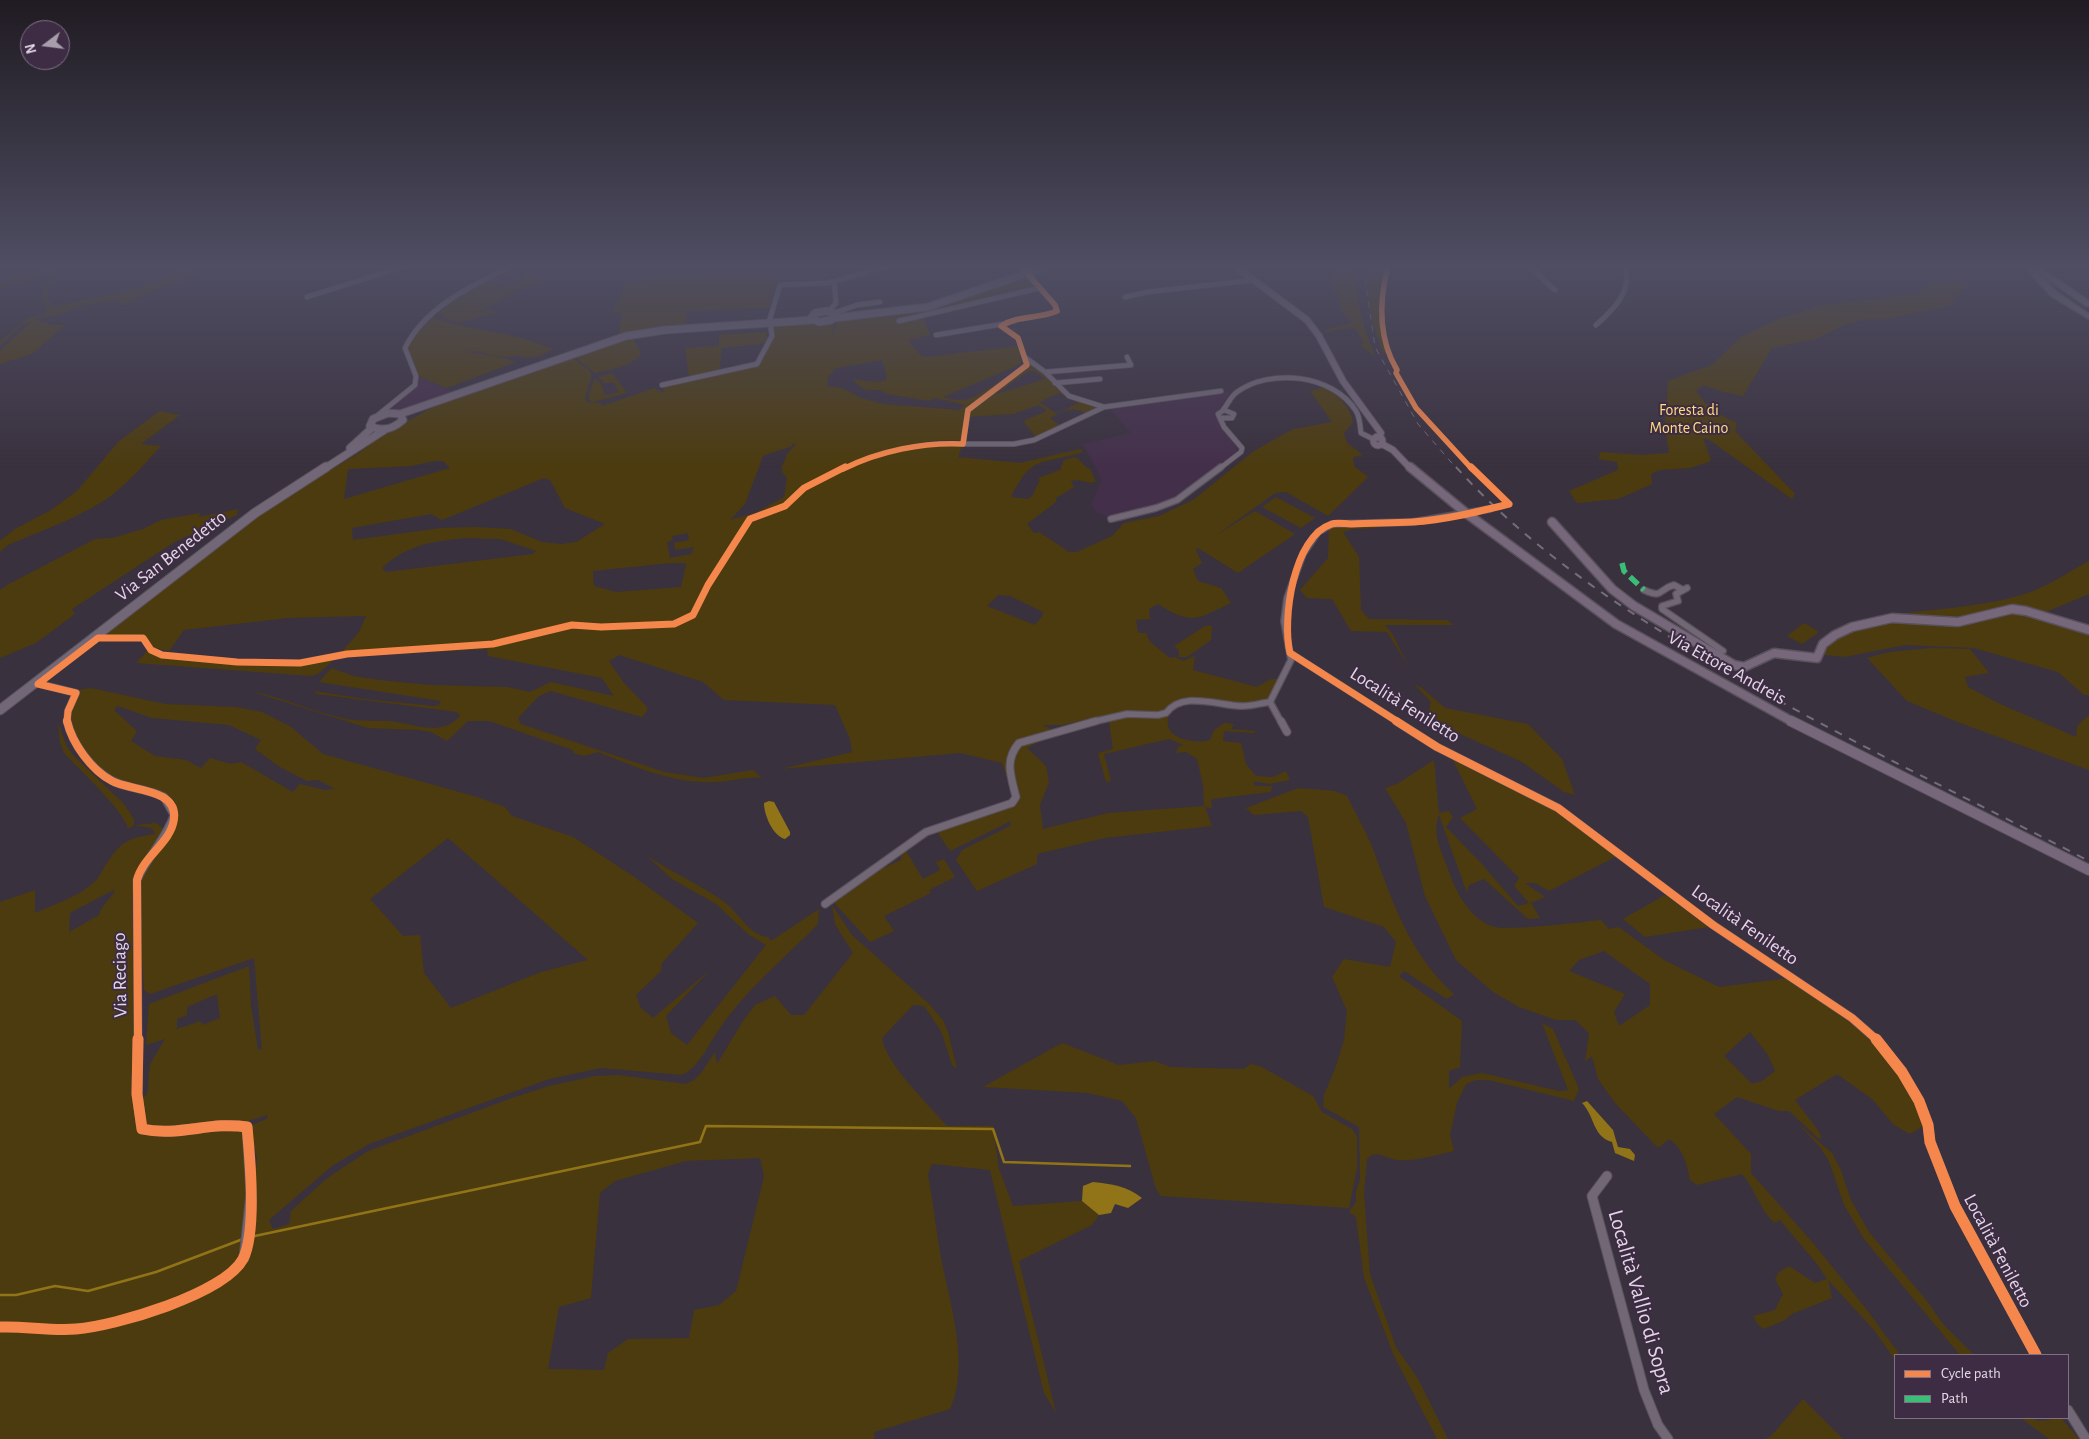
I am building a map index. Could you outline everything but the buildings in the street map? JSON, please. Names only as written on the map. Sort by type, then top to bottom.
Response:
[{"type":"main road","name":"Via San Benedetto","points":[[0,710],[37,684],[255,513],[386,429],[397,426],[400,415],[526,369],[626,336],[645,333]]},
{"type":"main road","points":[[377,416],[400,415]]},
{"type":"main road","name":"Via San Benedetto","points":[[333,464],[372,428],[371,421],[377,416]]},
{"type":"main road","points":[[372,428],[386,429]]},
{"type":"street","name":"Via San Benedetto","points":[[377,416],[409,391],[416,381],[405,348],[413,333]]},
{"type":"street","points":[[662,385],[680,379],[742,369],[757,364],[772,336],[772,333]]},
{"type":"street","points":[[936,335],[947,333]]},
{"type":"street","points":[[1010,333],[1018,338],[1027,365],[968,410],[963,444],[1014,444],[1034,440],[1104,407],[1221,391]]},
{"type":"street","name":"Via Ettore Andreis","points":[[1317,333],[1343,381],[1381,433],[1378,440],[1393,450],[1414,472],[1582,601],[1645,641],[1802,727],[2089,870]]},
{"type":"street","points":[[1046,372],[1131,365],[1127,357]]},
{"type":"street","points":[[1026,358],[1046,372],[1055,383],[1074,398],[1104,407]]},
{"type":"street","points":[[1111,519],[1156,508],[1177,500],[1241,452],[1242,448],[1218,414],[1226,409],[1236,391],[1248,385],[1284,378],[1316,381],[1330,385],[1356,411],[1361,433],[1378,440]]},
{"type":"street","points":[[1055,383],[1100,379]]},
{"type":"street","points":[[394,402],[390,409],[400,415]]},
{"type":"street","points":[[1224,420],[1234,415],[1226,409]]},
{"type":"street","points":[[1270,702],[1291,660],[1286,646],[1284,614],[1286,600],[1311,540],[1322,527],[1332,524],[1413,522],[1490,508]]},
{"type":"street","points":[[1552,522],[1619,594],[1634,606],[1734,665],[1744,667],[1774,653],[1817,658],[1823,644],[1835,635],[1852,627],[1892,618],[1958,622],[2012,609],[2026,610],[2089,630]]},
{"type":"street","points":[[1644,590],[1655,595],[1662,594],[1667,586],[1677,585],[1682,591],[1678,601],[1666,603],[1662,606],[1662,609],[1723,650]]},
{"type":"street","name":"Località Feniletto","points":[[1290,654],[1437,747],[1558,808],[1713,924],[1852,1018],[1878,1041],[1902,1072],[1919,1101],[1928,1125],[1930,1142],[1955,1206],[2035,1354]]},
{"type":"street","name":"Via Reciago","points":[[37,684],[47,688],[70,690],[76,693],[75,700],[67,713],[69,728],[82,751],[107,778],[132,788],[163,796],[170,803],[174,815],[172,822],[162,842],[142,866],[136,880],[139,1003],[137,1094],[142,1129],[157,1134],[233,1124],[247,1128],[250,1149],[247,1238],[244,1258]]},
{"type":"street","points":[[826,904],[926,832],[1012,803],[1016,797],[1008,764],[1010,752],[1019,743],[1105,718],[1126,714],[1158,714],[1166,712],[1171,706],[1182,702],[1201,700],[1243,706],[1270,702]]},
{"type":"street","points":[[1270,702],[1287,732]]},
{"type":"street","name":"Località Vallio di Sopra","points":[[1607,1176],[1592,1196],[1644,1392],[1668,1439]]},
{"type":"street","points":[[2069,1412],[2086,1439]]},
{"type":"shaded area","points":[[420,377],[452,391],[412,410],[402,412],[394,409],[396,402],[417,384]]},
{"type":"shaded area","points":[[1231,391],[1215,415],[1237,448],[1236,452],[1187,491],[1164,503],[1109,516],[1097,513],[1091,504],[1102,480],[1083,444],[1131,433],[1110,409]]},
{"type":"shaded area","points":[[774,802],[790,832],[790,835],[785,839],[777,834],[767,819],[764,803]]},
{"type":"shaded area","points":[[1587,1101],[1613,1130],[1618,1147],[1630,1149],[1635,1155],[1634,1161],[1615,1153],[1612,1142],[1597,1130],[1582,1103]]},
{"type":"shaded area","points":[[1093,1182],[1119,1186],[1142,1198],[1128,1208],[1115,1204],[1111,1213],[1099,1215],[1082,1201],[1083,1186]]},
{"type":"green space","points":[[10,333],[13,333],[0,346],[0,341]]},
{"type":"green space","points":[[19,333],[56,333],[32,354],[0,364],[0,351]]},
{"type":"green space","points":[[415,333],[498,333],[522,338],[553,349],[540,356],[531,358],[517,355],[505,357],[472,351],[465,352],[492,355],[516,362],[446,388],[420,377],[408,347],[411,337]]},
{"type":"green space","points":[[767,333],[766,341],[761,344],[722,348],[719,371],[689,376],[685,348],[719,346],[719,335]]},
{"type":"green space","points":[[772,333],[832,333],[831,340],[833,333],[929,333],[930,335],[908,340],[921,356],[927,357],[1019,346],[1021,364],[943,397],[954,400],[971,398],[1008,379],[984,399],[966,408],[963,441],[931,441],[878,452],[877,455],[842,467],[807,484],[790,500],[792,501],[808,487],[848,466],[893,452],[916,448],[959,445],[962,446],[958,457],[1020,463],[1080,449],[1083,451],[1080,453],[1046,461],[1031,468],[1018,484],[1011,497],[1028,499],[1032,496],[1040,480],[1038,478],[1060,470],[1064,460],[1075,457],[1090,469],[1096,482],[1071,481],[1074,487],[1056,498],[1056,502],[1027,524],[1034,533],[1039,532],[1069,552],[1077,552],[1112,536],[1124,523],[1159,516],[1193,500],[1254,451],[1293,429],[1332,422],[1310,391],[1324,387],[1339,398],[1352,417],[1353,423],[1344,433],[1347,443],[1363,455],[1353,457],[1354,466],[1368,477],[1328,516],[1286,492],[1275,493],[1215,536],[1255,511],[1295,534],[1238,573],[1198,548],[1196,550],[1202,563],[1193,569],[1198,581],[1221,588],[1231,603],[1194,618],[1179,615],[1158,604],[1149,609],[1150,619],[1136,620],[1138,633],[1146,633],[1150,642],[1170,658],[1175,657],[1183,661],[1195,656],[1193,670],[1257,687],[1271,679],[1280,679],[1269,702],[1244,704],[1181,700],[1160,713],[1169,712],[1168,723],[1170,729],[1173,734],[1185,740],[1210,740],[1214,730],[1224,723],[1234,724],[1231,729],[1255,731],[1255,733],[1224,731],[1223,741],[1241,743],[1246,764],[1256,776],[1273,777],[1286,771],[1290,780],[1269,784],[1253,781],[1255,786],[1272,786],[1271,792],[1211,799],[1212,808],[1205,807],[1212,826],[1105,838],[1037,854],[1037,864],[977,891],[956,860],[962,850],[1010,826],[1011,821],[950,851],[937,832],[1012,805],[1013,795],[1002,763],[960,753],[781,769],[852,752],[850,739],[835,705],[724,700],[703,682],[619,655],[609,661],[624,683],[647,707],[647,711],[642,717],[551,691],[539,696],[518,718],[521,724],[664,772],[704,778],[753,770],[762,778],[717,782],[688,781],[636,767],[598,752],[585,756],[573,753],[573,750],[489,721],[468,721],[447,741],[431,732],[419,730],[368,728],[250,691],[348,719],[388,721],[426,728],[444,726],[452,723],[460,716],[457,712],[317,694],[314,691],[365,699],[434,706],[439,705],[441,701],[319,682],[332,668],[353,676],[380,680],[429,685],[508,687],[530,692],[551,682],[614,696],[602,678],[488,656],[487,649],[433,652],[440,646],[340,654],[359,632],[366,616],[288,618],[184,630],[169,651],[154,648],[142,634],[101,636],[264,510],[359,453],[383,434],[449,399],[570,356],[591,372],[585,399],[587,402],[600,403],[602,406],[654,388],[664,393],[663,386],[752,367],[762,362]],"holes":[[[882,360],[887,377],[885,381],[873,382],[853,379],[866,390],[881,390],[887,394],[930,401],[935,398],[965,405],[959,410],[883,404],[861,398],[842,388],[827,386],[828,377],[835,369]],[[792,443],[796,444],[787,454],[781,470],[787,469],[781,471],[787,478],[784,497],[755,513],[730,520],[745,504],[763,456],[793,445]],[[443,461],[450,468],[344,499],[348,469],[411,466]],[[544,478],[550,480],[565,508],[605,524],[576,542],[561,544],[542,542],[511,529],[475,527],[441,528],[353,540],[352,528],[431,514],[442,520]],[[749,524],[738,545],[707,588],[697,614],[684,621],[696,608],[705,586],[744,525]],[[688,533],[689,540],[674,543],[675,550],[694,547],[691,554],[670,558],[667,542],[673,540],[672,536]],[[466,538],[500,539],[536,551],[533,554],[386,572],[382,568],[391,560],[410,549],[431,543]],[[670,563],[685,563],[686,565],[681,587],[616,592],[594,586],[593,571]],[[998,595],[1010,596],[1043,612],[1043,615],[1035,625],[987,606]],[[1125,712],[1159,713],[1118,717],[1109,722],[1113,749],[1098,753],[1106,782],[1111,781],[1104,754],[1169,739],[1183,745],[1178,747],[1176,753],[1186,752],[1197,759],[1203,785],[1204,806],[1108,813],[1043,829],[1040,805],[1049,782],[1046,766],[1027,748],[1058,732],[1042,725],[1062,725]]]},
{"type":"green space","points":[[1358,333],[1366,333],[1376,357],[1360,345],[1364,343]]},
{"type":"green space","points":[[1376,333],[1383,333],[1388,353],[1383,353]]},
{"type":"green space","name":"Foresta di Monte Caino","points":[[1749,333],[1827,333],[1815,339],[1772,348],[1743,396],[1703,385],[1696,391],[1712,411],[1737,423],[1735,431],[1795,494],[1792,499],[1708,439],[1703,438],[1711,461],[1690,468],[1660,470],[1651,474],[1652,484],[1618,499],[1577,503],[1569,491],[1618,470],[1617,462],[1599,459],[1600,452],[1640,455],[1669,453],[1665,427],[1668,381],[1712,365],[1741,337]]},
{"type":"green space","points":[[632,337],[641,353],[633,361],[621,367],[595,373],[574,356]]},
{"type":"green space","points":[[1028,361],[1071,398],[1101,407],[1085,413],[1071,409],[1067,410],[1050,418],[1061,426],[1036,437],[1023,421],[1047,411],[1039,405],[1013,414],[968,417],[969,410],[1029,365]],"holes":[[[1029,371],[1034,371],[1045,379],[996,394]],[[1059,393],[1078,403],[1057,414],[1040,402]]]},
{"type":"green space","points":[[612,373],[627,393],[593,402],[589,400],[589,393],[595,378],[601,384],[605,395],[619,392],[614,383],[604,383],[598,377]]},
{"type":"green space","points":[[160,411],[180,415],[141,444],[161,446],[119,490],[88,510],[8,545],[0,552],[0,541],[15,529],[51,510],[77,491],[119,441]]},
{"type":"green space","points":[[1276,497],[1315,518],[1301,528],[1262,507]]},
{"type":"green space","points":[[238,509],[237,515],[176,541],[72,609],[75,614],[36,643],[0,658],[0,590],[7,585],[95,539],[112,538],[143,529],[161,520],[200,513],[199,517]]},
{"type":"green space","points":[[1380,524],[1377,528],[1353,529],[1343,532],[1359,557],[1361,610],[1369,619],[1447,620],[1454,625],[1385,625],[1393,635],[1408,666],[1387,632],[1351,631],[1332,599],[1307,598],[1300,590],[1328,558],[1329,527]]},
{"type":"green space","points":[[2089,561],[2089,594],[2048,611],[2036,612],[2089,632],[2089,695],[2084,695],[2058,672],[1974,648],[1905,645],[1844,657],[1817,654],[1821,641],[1854,624],[1878,618],[1995,602],[2014,597],[2044,586]]},
{"type":"green space","points":[[1804,623],[1819,632],[1802,644],[1787,636]]},
{"type":"green space","points":[[1205,626],[1212,626],[1211,640],[1187,657],[1179,657],[1179,650],[1174,646]]},
{"type":"green space","points":[[1932,648],[1970,649],[1989,673],[1965,677],[1968,687],[1998,703],[2076,737],[2077,726],[2089,715],[2089,770],[1960,723],[1907,701],[1867,658],[1889,652]]},
{"type":"green space","points":[[147,651],[232,663],[301,664],[336,658],[318,674],[311,676],[136,663]]},
{"type":"green space","points":[[1414,684],[1422,688],[1445,708],[1528,724],[1562,759],[1575,795],[1564,792],[1522,762],[1427,719],[1431,702]]},
{"type":"green space","points":[[91,688],[165,704],[235,707],[262,712],[291,727],[323,754],[477,797],[505,807],[512,816],[573,837],[630,874],[698,923],[662,963],[661,971],[636,995],[641,1008],[653,1018],[710,970],[666,1016],[671,1033],[687,1045],[766,945],[748,934],[716,904],[672,879],[646,855],[723,901],[749,928],[768,937],[771,941],[819,909],[818,924],[740,1002],[718,1031],[703,1056],[694,1067],[682,1075],[601,1068],[549,1079],[369,1144],[332,1166],[269,1220],[273,1229],[289,1224],[291,1211],[326,1179],[368,1151],[512,1098],[549,1086],[595,1076],[618,1075],[686,1084],[694,1080],[715,1052],[717,1064],[755,1005],[775,996],[791,1015],[804,1015],[853,953],[835,924],[832,905],[852,935],[928,1003],[943,1020],[948,1032],[957,1069],[952,1065],[941,1031],[924,1006],[913,1005],[882,1038],[885,1048],[899,1071],[947,1126],[993,1126],[999,1169],[1013,1206],[1082,1201],[1099,1215],[1092,1225],[1019,1261],[1056,1413],[1044,1393],[990,1170],[932,1164],[928,1174],[941,1258],[956,1334],[958,1374],[956,1392],[950,1409],[874,1432],[874,1439],[0,1439],[0,902],[35,890],[35,913],[74,896],[96,880],[115,851],[125,842],[137,837],[155,834],[152,828],[134,825],[156,823],[165,830],[142,862],[133,887],[132,899],[135,1099],[147,1095],[150,1064],[165,1039],[146,1045],[149,1004],[249,966],[251,1005],[258,1050],[262,1049],[254,958],[150,994],[144,990],[138,901],[139,880],[145,867],[167,840],[179,813],[173,799],[133,787],[108,775],[84,751],[72,729],[71,709],[79,693],[78,690]],"holes":[[[117,706],[152,718],[229,725],[261,740],[255,749],[280,767],[307,781],[318,780],[335,789],[325,790],[300,784],[293,792],[241,762],[231,764],[210,758],[201,768],[186,760],[155,756],[131,741],[137,731],[114,710]],[[448,838],[588,960],[541,972],[451,1008],[424,973],[420,935],[403,936],[370,899]],[[115,889],[99,915],[69,932],[70,913]],[[217,994],[220,1018],[202,1025],[201,1021],[174,1030],[177,1028],[177,1019],[187,1015],[187,1007]],[[267,1115],[268,1118],[250,1126],[257,1158],[252,1214],[243,1132],[233,1126]],[[760,1158],[764,1177],[736,1291],[719,1305],[694,1310],[689,1338],[628,1339],[608,1353],[604,1370],[548,1369],[559,1307],[591,1298],[600,1193],[615,1181],[686,1161]]]},
{"type":"green space","points":[[58,722],[66,745],[73,755],[123,803],[134,819],[134,825],[128,829],[126,822],[111,802],[64,753],[60,742]]},
{"type":"green space","points":[[1452,758],[1556,810],[1617,856],[1549,891],[1535,883],[1525,883],[1545,897],[1531,903],[1540,918],[1528,919],[1484,879],[1469,885],[1467,893],[1439,815],[1436,828],[1438,840],[1453,883],[1475,916],[1491,926],[1512,928],[1601,920],[1609,929],[1619,927],[1664,960],[1719,987],[1789,978],[1858,1025],[1879,1047],[1907,1083],[1919,1104],[1923,1126],[1910,1134],[1894,1125],[1872,1099],[1837,1074],[1795,1100],[1820,1133],[1821,1139],[1789,1111],[1779,1111],[1737,1097],[1714,1114],[1751,1154],[1751,1173],[1814,1244],[1867,1310],[1899,1354],[1894,1354],[1894,1359],[1874,1330],[1828,1280],[1832,1298],[1792,1314],[1785,1320],[1764,1329],[1758,1325],[1753,1316],[1775,1310],[1783,1294],[1775,1279],[1779,1272],[1789,1266],[1815,1283],[1827,1279],[1817,1264],[1780,1220],[1774,1223],[1769,1217],[1742,1174],[1697,1185],[1690,1180],[1684,1157],[1674,1143],[1669,1139],[1658,1148],[1615,1103],[1598,1079],[1592,1056],[1585,1062],[1589,1033],[1575,1020],[1556,1020],[1519,1007],[1493,992],[1456,960],[1425,896],[1406,823],[1385,788],[1397,784],[1434,760],[1439,813],[1449,811],[1453,817],[1446,827],[1481,863],[1518,906],[1529,903],[1514,886],[1519,878],[1460,818],[1477,809]],"holes":[[[1604,951],[1650,984],[1650,1005],[1619,1026],[1614,1012],[1625,994],[1569,971],[1579,960]],[[1750,1032],[1768,1055],[1775,1071],[1762,1081],[1752,1084],[1724,1056]]]},
{"type":"green space","points":[[1298,788],[1335,791],[1347,796],[1371,844],[1395,906],[1414,944],[1425,962],[1454,994],[1447,999],[1404,971],[1399,976],[1462,1021],[1460,1067],[1449,1071],[1449,1089],[1462,1077],[1482,1073],[1559,1091],[1568,1090],[1542,1023],[1553,1029],[1579,1089],[1574,1101],[1489,1080],[1476,1080],[1466,1084],[1457,1103],[1450,1135],[1454,1151],[1410,1160],[1396,1160],[1377,1154],[1367,1159],[1364,1194],[1370,1274],[1396,1347],[1418,1379],[1448,1439],[1437,1439],[1394,1356],[1364,1278],[1356,1217],[1349,1212],[1356,1202],[1356,1192],[1360,1179],[1359,1127],[1323,1107],[1324,1095],[1344,1040],[1347,1011],[1332,977],[1344,959],[1390,967],[1396,942],[1384,927],[1324,907],[1308,817],[1301,811],[1254,815],[1246,808]]},
{"type":"green space","points":[[906,851],[923,879],[940,870],[936,862],[944,859],[955,877],[929,890],[931,893],[884,916],[894,931],[870,942],[834,901],[881,869],[901,860],[901,856]]},
{"type":"green space","points":[[1665,895],[1709,927],[1645,937],[1623,919]]},
{"type":"green space","points":[[1062,1043],[1119,1065],[1155,1061],[1170,1067],[1243,1069],[1251,1064],[1260,1066],[1313,1096],[1322,1112],[1352,1129],[1357,1136],[1357,1168],[1349,1208],[1161,1196],[1156,1189],[1136,1118],[1122,1101],[1088,1093],[983,1087]]},
{"type":"green space","points":[[1797,1123],[1832,1153],[1841,1170],[1851,1200],[1869,1232],[1927,1301],[1943,1324],[1973,1354],[1959,1354],[1864,1239],[1844,1205],[1829,1161],[1820,1147]]},
{"type":"green space","points":[[1803,1399],[1843,1439],[1765,1439],[1771,1436]]},
{"type":"green space","points":[[2022,1419],[2039,1421],[2062,1419],[2079,1439],[2049,1439]]},
{"type":"waterway","points":[[250,1237],[700,1142],[706,1126],[993,1129],[1004,1162],[1130,1166]]},
{"type":"waterway","points":[[0,1295],[16,1295],[55,1286],[88,1291],[156,1272],[243,1239]]},
{"type":"tunnel","points":[[1490,509],[1509,504]]},
{"type":"railway","points":[[1373,333],[1375,347],[1418,424],[1457,469]]},
{"type":"railway","points":[[1456,467],[1510,521],[1570,570],[1665,634],[1794,709],[2089,861]]},
{"type":"marked path","points":[[1622,563],[1624,571],[1644,590]]},
{"type":"cycle path","points":[[0,1327],[75,1329],[96,1327],[137,1318],[185,1298],[229,1273],[239,1265],[244,1257],[249,1229],[250,1156],[247,1127],[221,1125],[168,1132],[142,1129],[137,1094],[139,1003],[137,880],[140,869],[171,828],[174,821],[173,809],[164,797],[113,782],[101,773],[80,749],[74,740],[67,722],[67,714],[76,693],[67,689],[38,684],[98,638],[143,638],[151,650],[162,655],[237,662],[300,663],[347,654],[493,644],[572,625],[601,627],[674,624],[693,615],[708,585],[750,519],[785,506],[804,488],[848,466],[904,448],[943,443],[963,444],[968,410],[1027,365],[1018,338],[1011,333]]},
{"type":"cycle path","points":[[1383,333],[1386,347],[1397,370],[1396,373],[1416,408],[1446,443],[1509,504]]},
{"type":"cycle path","points":[[1509,504],[1472,513],[1413,522],[1332,524],[1320,532],[1309,545],[1300,562],[1288,601],[1286,639],[1290,653],[1437,747],[1558,808],[1713,925],[1852,1018],[1878,1041],[1902,1072],[1919,1101],[1928,1125],[1930,1142],[1955,1206],[2035,1354]]}]
